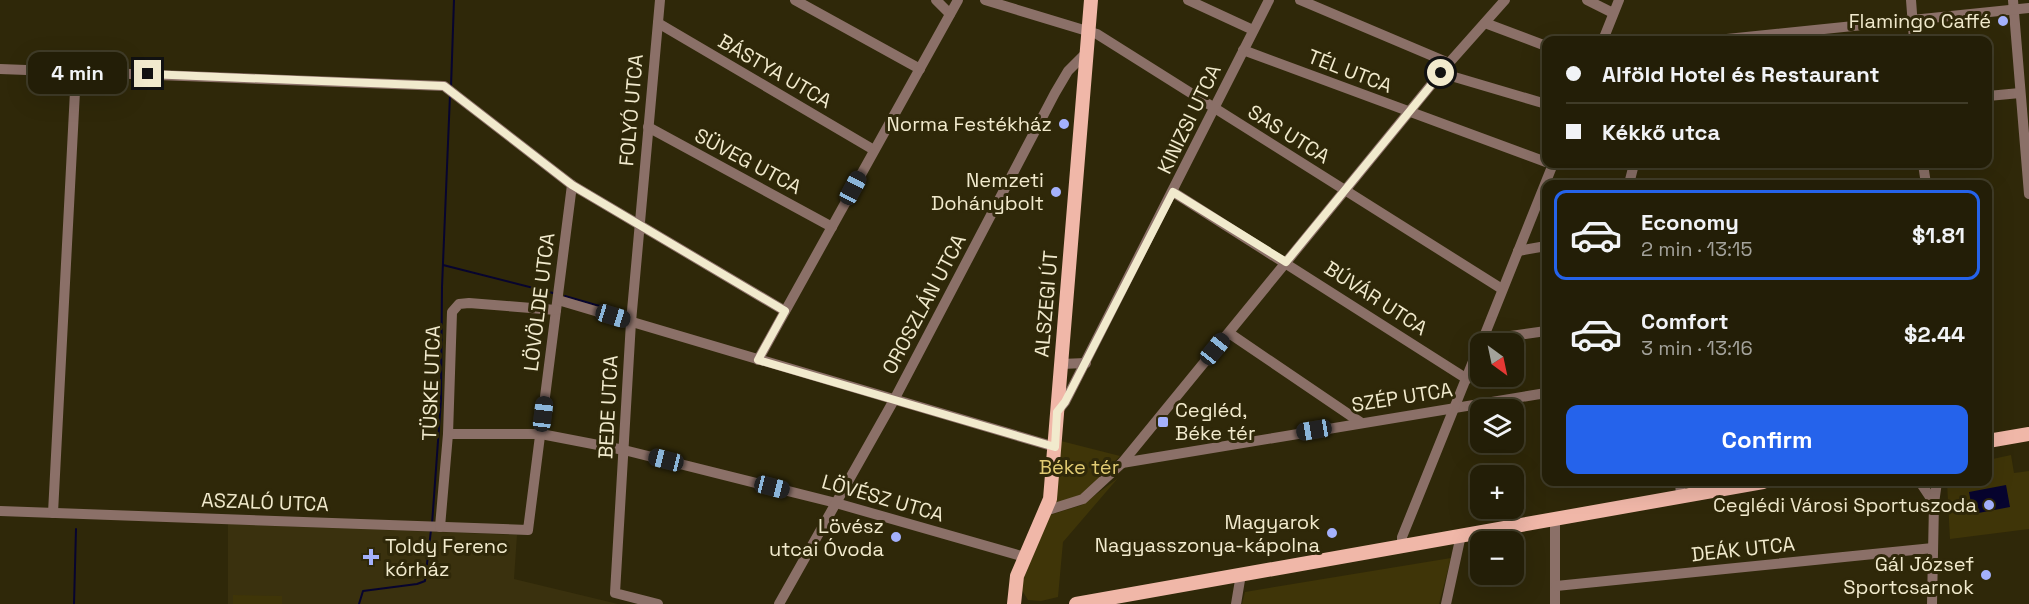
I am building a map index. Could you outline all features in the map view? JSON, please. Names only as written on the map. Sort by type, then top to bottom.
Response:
[{"type":"main road","name":"ALSZEGI ÚT","points":[[1014,604],[1014,588],[1050,499],[1091,0]]},
{"type":"main road","points":[[1992,440],[2029,434]]},
{"type":"main road","points":[[1076,604],[1122,600],[1241,574],[1740,486]]},
{"type":"main road","points":[[1014,588],[1021,604]]},
{"type":"street","name":"FOLYÓ UTCA","points":[[639,223],[660,0]]},
{"type":"street","points":[[795,0],[920,69]]},
{"type":"street","points":[[936,0],[950,14]]},
{"type":"street","points":[[758,360],[958,0]]},
{"type":"street","name":"SAS UTCA","points":[[985,0],[1097,34],[1502,289]]},
{"type":"street","points":[[1188,0],[1253,30]]},
{"type":"street","name":"KINIZSI UTCA","points":[[1057,412],[1086,363],[1269,0]]},
{"type":"street","points":[[1300,0],[1449,63]]},
{"type":"street","points":[[1045,511],[1083,499],[1122,463],[1449,63],[1505,0]]},
{"type":"street","points":[[1587,0],[1613,14]]},
{"type":"street","points":[[1605,36],[1619,0]]},
{"type":"street","points":[[1911,0],[1914,36]]},
{"type":"street","points":[[2013,4],[2029,194]]},
{"type":"street","points":[[1758,36],[1913,21],[2013,4],[2029,8]]},
{"type":"street","name":"BÁSTYA UTCA","points":[[658,23],[874,150]]},
{"type":"street","points":[[1485,23],[1542,44]]},
{"type":"street","name":"TÉL UTCA","points":[[1243,50],[1542,161]]},
{"type":"street","name":"OROSZLÁN UTCA","points":[[779,604],[894,400],[1055,93],[1068,71],[1086,53]]},
{"type":"street","points":[[0,69],[416,85],[451,89],[572,185],[785,311]]},
{"type":"street","points":[[52,513],[76,72]]},
{"type":"street","points":[[1441,73],[1542,104]]},
{"type":"street","points":[[1992,96],[2020,93]]},
{"type":"street","name":"SÜVEG UTCA","points":[[648,127],[832,227]]},
{"type":"street","name":"LÖVÖLDE UTCA","points":[[528,530],[572,185]]},
{"type":"street","points":[[1485,333],[1542,190]]},
{"type":"street","name":"BÚVÁR UTCA","points":[[1173,192],[1467,379]]},
{"type":"street","name":"BEDE UTCA","points":[[639,223],[615,593],[658,604]]},
{"type":"street","points":[[1518,251],[1542,247]]},
{"type":"street","name":"TÜSKE UTCA","points":[[434,527],[448,434],[452,312],[455,307],[469,303],[557,305]]},
{"type":"street","points":[[557,305],[631,322],[1055,447]]},
{"type":"street","points":[[1228,333],[1360,422]]},
{"type":"street","points":[[1524,336],[1542,333]]},
{"type":"street","points":[[1061,364],[1086,363]]},
{"type":"street","points":[[1402,545],[1402,537],[1470,371]]},
{"type":"street","name":"SZÉP UTCA","points":[[1122,463],[1542,394]]},
{"type":"street","name":"LÖVÉSZ UTCA","points":[[448,434],[541,434],[624,450],[836,503],[1025,557]]},
{"type":"street","points":[[1680,486],[1681,496]]},
{"type":"street","points":[[1923,486],[1934,503]]},
{"type":"street","points":[[1932,604],[1936,486]]},
{"type":"street","name":"ASZALÓ UTCA","points":[[0,511],[528,530]]},
{"type":"street","points":[[1555,518],[1556,604]]},
{"type":"street","points":[[1446,604],[1461,535]]},
{"type":"street","name":"DEÁK UTCA","points":[[1556,586],[1933,548]]},
{"type":"street","points":[[1236,604],[1241,574]]},
{"type":"shaded area","points":[[2006,485],[2010,507],[1973,514],[1969,492]]},
{"type":"shaded area","name":"Toldy Ferenc kórház","points":[[228,524],[517,535],[514,579],[618,604],[228,604]]},
{"type":"green space","name":"Béke tér","points":[[1061,441],[1120,456],[1083,494],[1057,503],[1053,499]]},
{"type":"green space","name":"Ceglédi Városi Sportuszoda","points":[[2011,455],[2014,473],[2029,471],[2029,529],[1950,539],[1947,486],[1992,486],[1992,459]]},
{"type":"green space","name":"Béke tér","points":[[1118,478],[1063,542],[1058,597],[1041,601],[1028,600],[1020,587],[1050,515],[1082,505]]},
{"type":"green space","points":[[1451,558],[1439,604],[1242,604],[1245,592]]},
{"type":"green space","points":[[233,595],[282,596],[282,604],[233,604]]},
{"type":"waterway","points":[[451,87],[454,0]]},
{"type":"waterway","points":[[432,524],[441,400],[442,287],[450,95]]},
{"type":"waterway","points":[[443,265],[553,293]]},
{"type":"waterway","points":[[565,296],[627,314]]},
{"type":"waterway","points":[[74,604],[76,529]]},
{"type":"waterway","points":[[359,604],[363,591],[425,581],[431,530]]},
{"type":"place","name":"Flamingo Caffé","points":[[2003,21]]},
{"type":"place","name":"Norma Festékház","points":[[1064,124]]},
{"type":"place","name":"Nemzeti Dohánybolt","points":[[1056,192]]},
{"type":"place","name":"Cegléd, Béke tér","points":[[1163,422]]},
{"type":"place","name":"Ceglédi Városi Sportuszoda","points":[[1989,505]]},
{"type":"place","name":"Magyarok Nagyasszonya-kápolna","points":[[1332,533]]},
{"type":"place","name":"Lövész utcai Óvoda","points":[[896,537]]},
{"type":"place","name":"Toldy Ferenc kórház","points":[[371,557]]},
{"type":"place","name":"Gál József Sportcsarnok","points":[[1986,575]]},
{"type":"route","points":[[148,74],[449,87],[572,185],[785,311],[758,360],[1055,447],[1057,412],[1065,402],[1112,314],[1173,192],[1286,262],[1441,73]]}]
